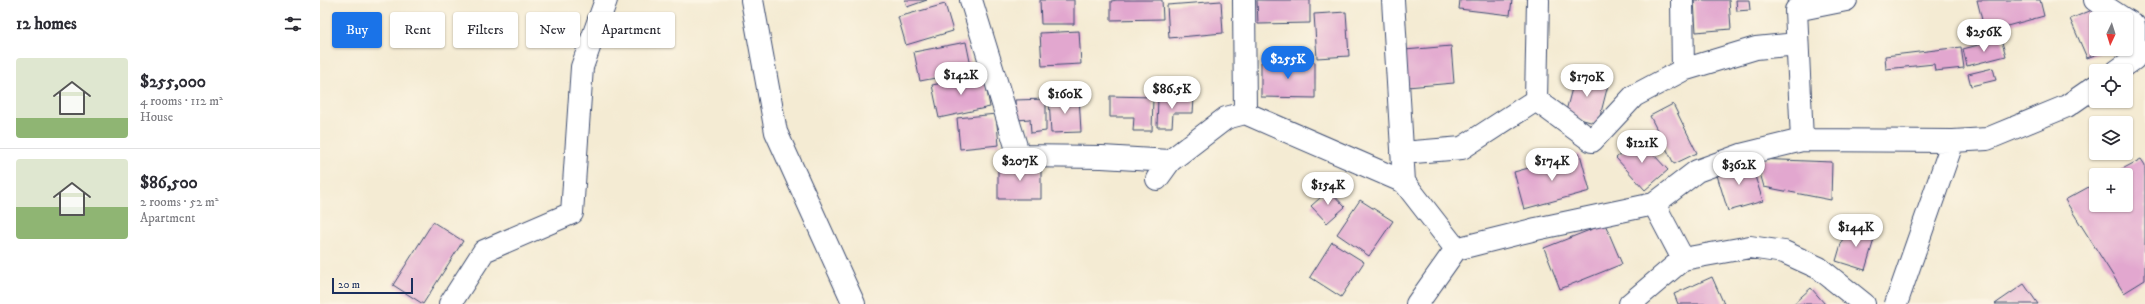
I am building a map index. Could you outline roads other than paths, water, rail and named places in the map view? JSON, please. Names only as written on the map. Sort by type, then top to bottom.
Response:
[{"type":"street","points":[[450,304],[484,251],[572,213],[582,67],[606,0]]},
{"type":"street","points":[[752,0],[776,132],[854,304]]},
{"type":"street","points":[[971,0],[1019,156],[1102,157],[1170,161]]},
{"type":"street","points":[[1244,0],[1245,113]]},
{"type":"street","points":[[1393,0],[1404,182]]},
{"type":"street","points":[[1536,100],[1538,0]]},
{"type":"street","points":[[1682,0],[1683,70]]},
{"type":"street","points":[[1802,140],[1796,5],[1846,0]]},
{"type":"street","points":[[2095,0],[2113,12]]},
{"type":"street","points":[[2127,64],[2134,59],[2133,24]]},
{"type":"street","points":[[1536,100],[1592,141],[1634,96],[1683,70],[1756,48],[1797,44]]},
{"type":"street","points":[[1417,304],[1456,249],[1536,229],[1654,204],[1697,171],[1741,155],[1802,140],[1987,139],[2068,106],[2089,91]]},
{"type":"street","points":[[1402,153],[1462,148],[1536,100]]},
{"type":"street","points":[[1157,178],[1170,161],[1226,118],[1245,113],[1404,182],[1456,249]]},
{"type":"street","points":[[1896,304],[1953,140]]},
{"type":"street","points":[[1654,204],[1683,259]]},
{"type":"street","points":[[1630,304],[1683,259],[1750,247],[1784,252],[1819,268],[1864,304]]}]
